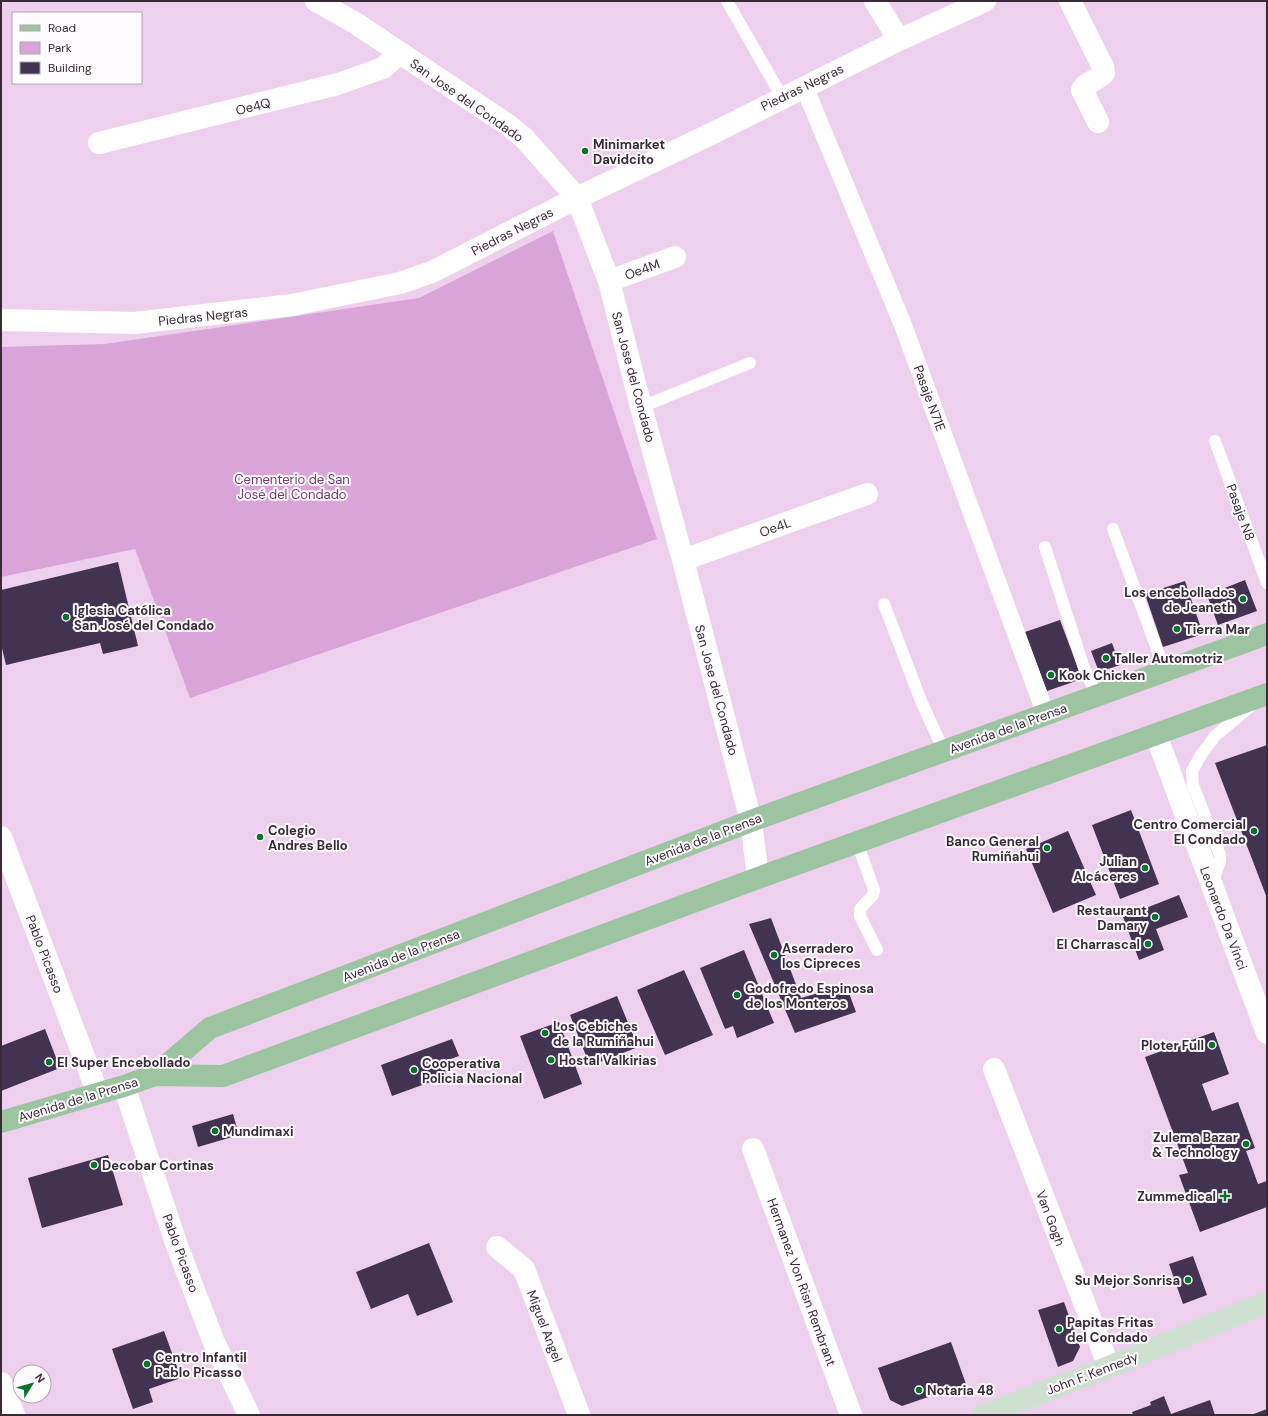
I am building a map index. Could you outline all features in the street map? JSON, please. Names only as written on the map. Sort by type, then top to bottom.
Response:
[{"type":"main road","name":"Avenida de la Prensa","points":[[155,1075],[210,1028],[750,821],[1267,634]]},
{"type":"main road","name":"Avenida de la Prensa","points":[[1,1122],[98,1094],[155,1075],[223,1076],[758,878],[1265,695]]},
{"type":"main road","name":"John F. Kennedy","points":[[983,1415],[1109,1367],[1267,1302]]},
{"type":"street","name":"San Jose del Condado","points":[[316,1],[357,24],[508,125],[524,138],[577,198],[609,281],[750,821],[758,878]]},
{"type":"street","points":[[875,1],[899,40]]},
{"type":"street","name":"Piedras Negras","points":[[1,320],[134,323],[292,305],[400,283],[432,272],[577,198],[712,133],[804,86],[899,40],[985,1]]},
{"type":"street","points":[[1070,1],[1103,67],[1104,73],[1101,78],[1083,86],[1082,90],[1098,122]]},
{"type":"street","name":"Oe4Q","points":[[100,143],[338,84],[383,68],[400,53]]},
{"type":"street","name":"Pasaje N71E","points":[[804,86],[903,325],[1046,715]]},
{"type":"street","name":"Oe4M","points":[[609,281],[675,257]]},
{"type":"street","name":"Oe4L","points":[[683,560],[867,494]]},
{"type":"street","name":"Leonardo Da Vinci","points":[[1156,735],[1267,1033]]},
{"type":"street","name":"Pablo Picasso","points":[[1,837],[98,1094]]},
{"type":"street","name":"Van Gogh","points":[[994,1069],[1109,1367]]},
{"type":"street","name":"Pablo Picasso","points":[[124,1086],[176,1243],[213,1340],[249,1415]]},
{"type":"street","name":"Hermanez Von Risn Rembrant","points":[[753,1149],[851,1415]]},
{"type":"street","name":"Miguel Angel","points":[[497,1247],[524,1269],[579,1415]]},
{"type":"street","points":[[1,1383],[14,1415]]},
{"type":"lane","points":[[727,1],[782,97]]},
{"type":"lane","points":[[641,407],[750,363]]},
{"type":"lane","name":"Pasaje N8","points":[[1215,441],[1267,583]]},
{"type":"lane","points":[[1113,529],[1165,671]]},
{"type":"lane","points":[[1045,547],[1084,668],[1097,696]]},
{"type":"lane","points":[[884,604],[921,701],[944,751]]},
{"type":"lane","points":[[1212,887],[1220,861],[1220,855],[1193,785],[1192,771],[1201,755],[1215,736],[1265,695]]},
{"type":"lane","points":[[857,842],[874,890],[873,895],[860,910],[860,916],[877,950]]},
{"type":"green space","name":"Cementerio de San José del Condado","points":[[553,231],[657,539],[190,698],[135,549],[1,577],[1,347],[105,344],[419,298]]},
{"type":"building","name":"Iglesia Católica San José del Condado","points":[[118,562],[138,646],[103,654],[100,643],[6,665],[1,644],[1,590]]},
{"type":"building","points":[[1245,580],[1257,611],[1218,625],[1207,595]]},
{"type":"building","points":[[1185,581],[1203,634],[1163,647],[1145,594]]},
{"type":"building","points":[[1060,620],[1082,679],[1047,691],[1025,632]]},
{"type":"building","name":"Taller Automotriz","points":[[1112,643],[1120,665],[1099,672],[1091,651]]},
{"type":"building","name":"Centro Comercial El Condado","points":[[1267,745],[1267,898],[1215,763]]},
{"type":"building","points":[[1131,810],[1159,884],[1120,899],[1092,825]]},
{"type":"building","points":[[1068,831],[1096,895],[1053,913],[1026,849]]},
{"type":"building","name":"Restaurant Damary","points":[[1179,895],[1188,917],[1156,929],[1164,950],[1139,960],[1123,917]]},
{"type":"building","name":"Aserradero los Cipreces","points":[[771,918],[801,998],[846,985],[856,1012],[795,1033],[749,924]]},
{"type":"building","name":"Godofredo Espinosa de los Monteros","points":[[744,950],[774,1023],[737,1038],[733,1026],[725,1029],[700,968]]},
{"type":"building","points":[[684,970],[713,1035],[665,1055],[637,990]]},
{"type":"building","points":[[617,996],[638,1047],[590,1066],[570,1015]]},
{"type":"building","name":"Hostal Valkirias","points":[[559,1022],[582,1084],[544,1099],[520,1036]]},
{"type":"building","points":[[45,1029],[60,1068],[1,1091],[1,1046]]},
{"type":"building","points":[[1214,1032],[1229,1074],[1202,1084],[1212,1111],[1238,1102],[1255,1148],[1246,1151],[1258,1184],[1267,1181],[1267,1207],[1200,1232],[1179,1175],[1188,1173],[1145,1057]]},
{"type":"building","name":"Cooperativa Policia Nacional","points":[[452,1039],[459,1056],[442,1062],[447,1076],[392,1096],[381,1065]]},
{"type":"building","name":"Mundimaxi","points":[[233,1114],[239,1135],[198,1147],[192,1126]]},
{"type":"building","points":[[108,1155],[123,1205],[42,1228],[28,1178]]},
{"type":"building","points":[[429,1243],[453,1302],[417,1316],[408,1294],[371,1309],[356,1272]]},
{"type":"building","name":"Su Mejor Sonrisa","points":[[1193,1256],[1207,1295],[1183,1304],[1169,1264]]},
{"type":"building","name":"Papitas Fritas del Condado","points":[[1064,1302],[1080,1347],[1073,1361],[1058,1367],[1038,1310]]},
{"type":"building","name":"Centro Infantil Pablo Picasso","points":[[164,1331],[181,1378],[149,1389],[153,1402],[133,1409],[112,1349]]},
{"type":"building","points":[[951,1342],[966,1384],[902,1406],[890,1400],[878,1368]]},
{"type":"building","points":[[1164,1396],[1171,1414],[1210,1400],[1215,1415],[1133,1415],[1132,1412],[1151,1405],[1150,1402]]},
{"type":"building","points":[[1267,1409],[1267,1415],[1251,1415]]},
{"type":"place","name":"Minimarket Davidcito","points":[[585,151]]},
{"type":"place","name":"Los encebollados de Jeaneth","points":[[1243,599]]},
{"type":"place","name":"Iglesia Católica San José del Condado","points":[[66,617]]},
{"type":"place","name":"Tierra Mar","points":[[1177,629]]},
{"type":"place","name":"Taller Automotriz","points":[[1106,658]]},
{"type":"place","name":"Kook Chicken","points":[[1051,675]]},
{"type":"place","name":"Centro Comercial El Condado","points":[[1254,831]]},
{"type":"place","name":"Colegio Andres Bello","points":[[260,837]]},
{"type":"place","name":"Banco General Rumiñahui","points":[[1047,848]]},
{"type":"place","name":"Julian Alcáceres","points":[[1145,868]]},
{"type":"place","name":"Restaurant Damary","points":[[1155,917]]},
{"type":"place","name":"El Charrascal","points":[[1148,944]]},
{"type":"place","name":"Aserradero los Cipreces","points":[[774,955]]},
{"type":"place","name":"Godofredo Espinosa de los Monteros","points":[[737,995]]},
{"type":"place","name":"Los Cebiches de la Rumiñahui","points":[[545,1033]]},
{"type":"place","name":"Ploter Full","points":[[1212,1045]]},
{"type":"place","name":"Hostal Valkirias","points":[[551,1060]]},
{"type":"place","name":"El Super Encebollado","points":[[49,1062]]},
{"type":"place","name":"Cooperativa Policia Nacional","points":[[414,1070]]},
{"type":"place","name":"Mundimaxi","points":[[215,1131]]},
{"type":"place","name":"Zulema Bazar & Technology","points":[[1246,1144]]},
{"type":"place","name":"Decobar Cortinas","points":[[94,1165]]},
{"type":"place","name":"Zummedical","points":[[1225,1196]]},
{"type":"place","name":"Su Mejor Sonrisa","points":[[1188,1280]]},
{"type":"place","name":"Papitas Fritas del Condado","points":[[1059,1329]]},
{"type":"place","name":"Centro Infantil Pablo Picasso","points":[[147,1364]]},
{"type":"place","name":"Notaria 48","points":[[919,1390]]}]
